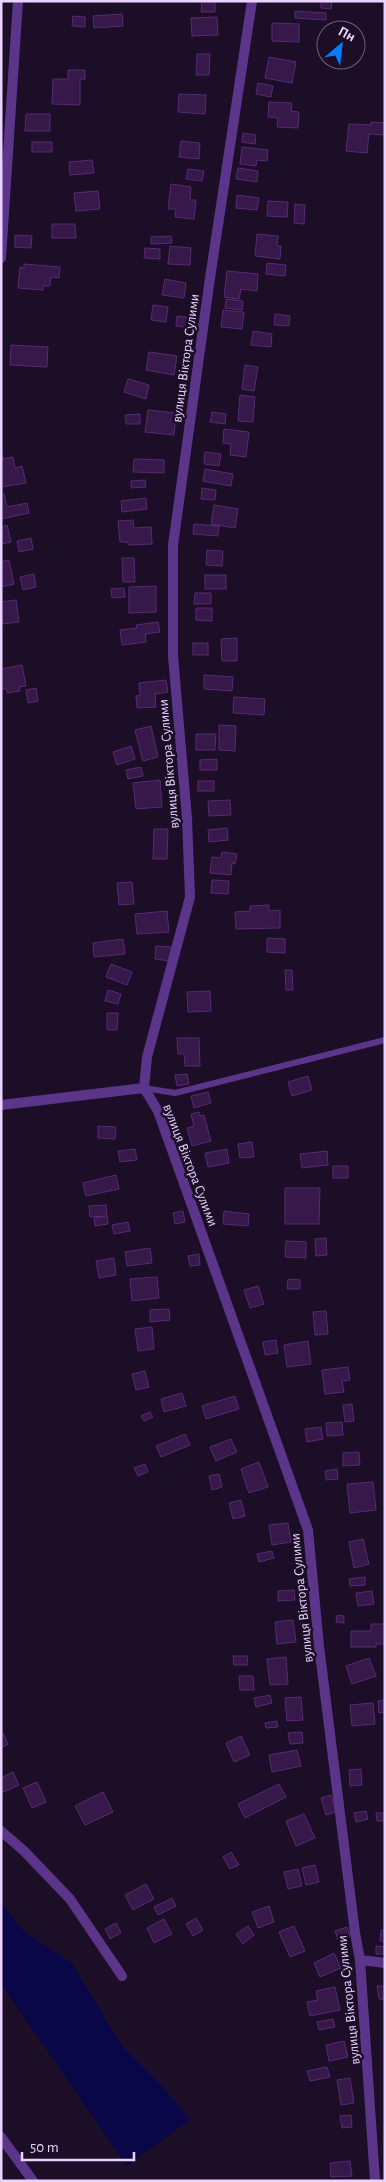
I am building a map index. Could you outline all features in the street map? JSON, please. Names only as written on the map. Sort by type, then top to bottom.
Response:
[{"type":"street","points":[[1,258],[18,1]]},
{"type":"street","name":"вулиця Віктора Сулими","points":[[252,1],[210,278],[173,546],[173,656],[187,818],[190,896],[147,1057],[144,1088],[161,1119],[308,1530],[320,1646],[355,1933],[360,1960],[375,2181]]},
{"type":"street","points":[[1,1105],[144,1088]]},
{"type":"street","points":[[1,1831],[24,1851],[70,1899],[122,1976]]},
{"type":"street","points":[[360,1960],[385,1963]]},
{"type":"street","points":[[1,2137],[32,2181]]},
{"type":"lane","points":[[144,1088],[175,1093],[385,1040]]},
{"type":"shaded area","points":[[1,1902],[22,1930],[72,1963],[122,2046],[166,2090],[190,2120],[127,2166],[1,1984]]},
{"type":"building","points":[[202,1],[215,1],[215,12],[201,12]]},
{"type":"building","points":[[321,1],[332,1],[331,9],[321,8]]},
{"type":"building","points":[[295,11],[326,13],[326,20],[295,18]]},
{"type":"building","points":[[122,14],[123,26],[94,28],[93,16]]},
{"type":"building","points":[[73,16],[85,17],[85,27],[72,26]]},
{"type":"building","points":[[217,17],[218,35],[192,36],[191,18]]},
{"type":"building","points":[[272,23],[299,24],[299,42],[272,41]]},
{"type":"building","points":[[197,54],[210,54],[209,75],[196,75]]},
{"type":"building","points":[[269,57],[296,62],[292,83],[265,78]]},
{"type":"building","points":[[68,70],[85,70],[85,79],[80,79],[80,105],[52,104],[53,79],[68,79]]},
{"type":"building","points":[[258,83],[273,86],[271,97],[256,94]]},
{"type":"building","points":[[179,94],[206,95],[205,114],[178,112]]},
{"type":"building","points":[[269,102],[292,103],[291,111],[299,112],[298,128],[277,127],[278,118],[268,117]]},
{"type":"building","points":[[26,114],[50,114],[50,131],[25,131]]},
{"type":"building","points":[[371,122],[385,123],[385,135],[369,134],[367,153],[346,151],[349,124],[371,125]]},
{"type":"building","points":[[243,133],[256,135],[255,144],[242,142]]},
{"type":"building","points":[[181,141],[200,143],[199,159],[179,157]]},
{"type":"building","points":[[32,142],[52,142],[52,152],[32,152]]},
{"type":"building","points":[[242,147],[268,150],[267,161],[257,160],[256,166],[240,164]]},
{"type":"building","points":[[92,160],[94,173],[70,175],[69,162]]},
{"type":"building","points":[[238,168],[258,171],[257,182],[236,179]]},
{"type":"building","points":[[188,169],[204,171],[202,181],[186,179]]},
{"type":"building","points":[[171,184],[191,187],[190,200],[196,200],[194,219],[175,217],[176,209],[168,209]]},
{"type":"building","points":[[98,191],[100,209],[76,211],[74,193]]},
{"type":"building","points":[[237,195],[259,198],[257,210],[236,208]]},
{"type":"building","points":[[268,201],[288,202],[287,217],[267,216]]},
{"type":"building","points":[[295,204],[305,205],[304,224],[294,223]]},
{"type":"building","points":[[52,224],[75,224],[76,238],[52,238]]},
{"type":"building","points":[[257,234],[278,236],[277,246],[281,246],[280,259],[255,256]]},
{"type":"building","points":[[15,235],[32,236],[31,248],[15,247]]},
{"type":"building","points":[[171,236],[172,243],[151,244],[151,237]]},
{"type":"building","points":[[170,246],[191,248],[190,265],[168,264]]},
{"type":"building","points":[[145,248],[160,249],[160,259],[144,258]]},
{"type":"building","points":[[267,263],[286,265],[285,276],[266,274]]},
{"type":"building","points":[[24,264],[60,267],[59,278],[51,277],[50,286],[43,286],[43,290],[18,288],[20,267],[24,268]]},
{"type":"building","points":[[227,271],[258,274],[257,291],[241,289],[239,299],[224,297]]},
{"type":"building","points":[[165,279],[186,283],[184,298],[162,295]]},
{"type":"building","points":[[226,299],[243,301],[242,310],[225,308]]},
{"type":"building","points":[[153,305],[168,307],[166,322],[151,320]]},
{"type":"building","points":[[223,310],[244,312],[242,329],[221,327]]},
{"type":"building","points":[[275,314],[290,316],[289,326],[274,325]]},
{"type":"building","points":[[177,316],[192,318],[190,328],[176,326]]},
{"type":"building","points":[[253,331],[272,334],[271,347],[251,345]]},
{"type":"building","points":[[11,345],[48,347],[47,367],[10,365]]},
{"type":"building","points":[[149,352],[177,356],[174,375],[146,370]]},
{"type":"building","points":[[245,365],[258,367],[254,391],[242,389]]},
{"type":"building","points":[[128,379],[149,385],[146,399],[124,392]]},
{"type":"building","points":[[240,395],[255,397],[253,422],[238,421]]},
{"type":"building","points":[[148,410],[176,413],[174,435],[145,432]]},
{"type":"building","points":[[212,412],[226,414],[225,424],[210,422]]},
{"type":"building","points":[[140,414],[140,424],[126,424],[125,415]]},
{"type":"building","points":[[224,429],[249,432],[246,457],[230,455],[231,444],[223,443]]},
{"type":"building","points":[[1,450],[3,459],[13,457],[15,468],[22,466],[26,483],[1,487]]},
{"type":"building","points":[[205,452],[221,454],[219,466],[204,464]]},
{"type":"building","points":[[134,459],[164,460],[164,473],[133,472]]},
{"type":"building","points":[[205,469],[233,474],[231,486],[203,481]]},
{"type":"building","points":[[145,480],[146,487],[131,488],[131,481]]},
{"type":"building","points":[[202,488],[216,490],[215,500],[201,499]]},
{"type":"building","points":[[4,494],[7,507],[27,503],[29,513],[1,519],[1,495]]},
{"type":"building","points":[[146,498],[147,509],[122,512],[121,501]]},
{"type":"building","points":[[214,505],[238,509],[235,528],[211,524]]},
{"type":"building","points":[[133,520],[134,528],[151,527],[152,544],[128,545],[128,542],[120,542],[118,521]]},
{"type":"building","points":[[194,524],[219,526],[218,536],[193,534]]},
{"type":"building","points":[[7,525],[11,542],[1,544],[1,527]]},
{"type":"building","points":[[31,538],[33,549],[19,552],[17,541]]},
{"type":"building","points":[[207,550],[223,551],[222,566],[206,565]]},
{"type":"building","points":[[122,558],[134,558],[135,582],[123,582]]},
{"type":"building","points":[[9,560],[14,584],[1,587],[1,562]]},
{"type":"building","points":[[34,574],[36,587],[23,590],[20,577]]},
{"type":"building","points":[[205,575],[226,575],[226,589],[205,589]]},
{"type":"building","points":[[156,586],[156,612],[129,613],[129,587]]},
{"type":"building","points":[[124,588],[125,597],[112,598],[111,589]]},
{"type":"building","points":[[195,593],[211,593],[211,604],[194,604]]},
{"type":"building","points":[[16,600],[19,622],[2,624],[1,602]]},
{"type":"building","points":[[196,608],[212,608],[212,621],[196,620]]},
{"type":"building","points":[[158,622],[160,632],[145,634],[146,642],[122,645],[120,630],[137,628],[136,625]]},
{"type":"building","points":[[237,638],[237,661],[222,661],[221,639]]},
{"type":"building","points":[[193,643],[208,643],[208,655],[193,655]]},
{"type":"building","points":[[22,665],[26,686],[19,687],[20,691],[7,693],[7,689],[1,689],[1,669]]},
{"type":"building","points":[[204,675],[233,677],[232,691],[204,689]]},
{"type":"building","points":[[166,680],[168,692],[155,694],[156,707],[137,708],[136,696],[140,695],[139,683]]},
{"type":"building","points":[[36,688],[38,701],[28,703],[26,690]]},
{"type":"building","points":[[234,697],[265,699],[264,715],[233,713]]},
{"type":"building","points":[[219,725],[236,726],[235,751],[219,750]]},
{"type":"building","points":[[151,726],[158,757],[143,761],[135,730]]},
{"type":"building","points":[[196,734],[216,734],[215,750],[196,750]]},
{"type":"building","points":[[131,746],[135,759],[117,765],[113,752]]},
{"type":"building","points":[[217,759],[217,770],[200,770],[200,760]]},
{"type":"building","points":[[141,767],[143,776],[128,779],[126,770]]},
{"type":"building","points":[[160,780],[162,807],[136,809],[133,783]]},
{"type":"building","points":[[198,781],[214,781],[214,791],[198,791]]},
{"type":"building","points":[[230,800],[231,815],[209,816],[208,801]]},
{"type":"building","points":[[227,828],[228,840],[209,842],[208,830]]},
{"type":"building","points":[[154,829],[168,829],[167,859],[153,859]]},
{"type":"building","points":[[222,852],[237,854],[235,864],[232,863],[231,875],[210,873],[212,857],[221,858]]},
{"type":"building","points":[[212,880],[229,881],[228,894],[211,893]]},
{"type":"building","points":[[132,882],[134,904],[119,905],[117,883]]},
{"type":"building","points":[[269,905],[269,911],[280,910],[280,928],[236,929],[235,912],[250,911],[250,906]]},
{"type":"building","points":[[167,911],[169,932],[137,934],[135,914]]},
{"type":"building","points":[[267,938],[285,939],[285,953],[267,952]]},
{"type":"building","points":[[123,939],[125,954],[94,957],[93,943]]},
{"type":"building","points":[[156,946],[172,947],[170,961],[155,959]]},
{"type":"building","points":[[111,964],[132,972],[127,985],[106,977]]},
{"type":"building","points":[[285,970],[292,970],[293,990],[286,990]]},
{"type":"building","points":[[108,990],[121,994],[118,1004],[105,1001]]},
{"type":"building","points":[[210,991],[211,1011],[188,1012],[187,992]]},
{"type":"building","points":[[107,1013],[118,1013],[117,1030],[107,1030]]},
{"type":"building","points":[[177,1038],[199,1038],[200,1066],[185,1066],[184,1054],[178,1054]]},
{"type":"building","points":[[187,1074],[189,1084],[177,1086],[175,1075]]},
{"type":"building","points":[[308,1076],[312,1090],[292,1096],[288,1082]]},
{"type":"building","points":[[208,1092],[211,1103],[194,1108],[191,1096]]},
{"type":"building","points":[[199,1112],[200,1116],[204,1115],[211,1141],[192,1146],[187,1128],[194,1126],[191,1114]]},
{"type":"building","points":[[98,1126],[116,1127],[115,1139],[98,1138]]},
{"type":"building","points":[[252,1142],[254,1157],[240,1158],[238,1144]]},
{"type":"building","points":[[135,1149],[137,1160],[120,1162],[118,1151]]},
{"type":"building","points":[[227,1149],[229,1163],[208,1167],[205,1153]]},
{"type":"building","points":[[327,1151],[328,1165],[302,1168],[300,1154]]},
{"type":"building","points":[[333,1166],[348,1166],[348,1178],[333,1178]]},
{"type":"building","points":[[116,1175],[119,1189],[86,1196],[83,1183]]},
{"type":"building","points":[[285,1188],[320,1188],[319,1224],[285,1224]]},
{"type":"building","points":[[106,1205],[107,1216],[90,1217],[89,1206]]},
{"type":"building","points":[[183,1211],[185,1222],[175,1224],[173,1213]]},
{"type":"building","points":[[224,1211],[249,1214],[248,1226],[223,1224]]},
{"type":"building","points":[[107,1216],[108,1224],[95,1226],[94,1218]]},
{"type":"building","points":[[128,1222],[130,1231],[114,1234],[112,1225]]},
{"type":"building","points":[[326,1238],[327,1255],[316,1256],[315,1239]]},
{"type":"building","points":[[286,1241],[306,1242],[306,1258],[285,1257]]},
{"type":"building","points":[[150,1248],[152,1263],[127,1266],[125,1252]]},
{"type":"building","points":[[199,1254],[200,1265],[190,1266],[188,1256]]},
{"type":"building","points":[[114,1258],[116,1275],[99,1278],[96,1261]]},
{"type":"building","points":[[157,1277],[159,1298],[132,1301],[130,1279]]},
{"type":"building","points":[[288,1279],[300,1280],[300,1289],[287,1289]]},
{"type":"building","points":[[258,1286],[264,1304],[250,1308],[244,1290]]},
{"type":"building","points":[[169,1309],[170,1320],[150,1322],[150,1310]]},
{"type":"building","points":[[326,1311],[328,1334],[315,1335],[313,1312]]},
{"type":"building","points":[[152,1327],[154,1349],[138,1351],[135,1329]]},
{"type":"building","points":[[276,1340],[278,1353],[265,1355],[263,1342]]},
{"type":"building","points":[[308,1341],[311,1364],[287,1367],[284,1345]]},
{"type":"building","points":[[348,1367],[350,1380],[342,1381],[344,1392],[325,1394],[322,1370]]},
{"type":"building","points":[[145,1371],[149,1387],[136,1390],[132,1374]]},
{"type":"building","points":[[182,1393],[186,1406],[164,1412],[161,1399]]},
{"type":"building","points":[[235,1396],[239,1409],[206,1419],[202,1406]]},
{"type":"building","points":[[352,1404],[354,1421],[345,1422],[343,1405]]},
{"type":"building","points":[[150,1412],[153,1417],[144,1421],[141,1416]]},
{"type":"building","points":[[342,1422],[343,1435],[327,1436],[326,1423]]},
{"type":"building","points":[[321,1427],[323,1439],[307,1442],[305,1429]]},
{"type":"building","points":[[185,1434],[190,1445],[161,1457],[156,1446]]},
{"type":"building","points":[[231,1439],[237,1452],[216,1461],[210,1447]]},
{"type":"building","points":[[359,1452],[360,1465],[343,1466],[343,1453]]},
{"type":"building","points":[[259,1462],[268,1487],[249,1493],[241,1469]]},
{"type":"building","points":[[145,1464],[148,1472],[138,1476],[134,1468]]},
{"type":"building","points":[[337,1469],[338,1479],[326,1480],[325,1471]]},
{"type":"building","points":[[219,1474],[222,1487],[212,1490],[209,1476]]},
{"type":"building","points":[[373,1482],[376,1510],[350,1513],[347,1484]]},
{"type":"building","points":[[241,1500],[245,1516],[233,1519],[229,1503]]},
{"type":"building","points":[[288,1523],[291,1542],[272,1545],[269,1525]]},
{"type":"building","points":[[363,1539],[369,1564],[354,1568],[349,1542]]},
{"type":"building","points":[[272,1551],[274,1558],[259,1562],[257,1554]]},
{"type":"building","points":[[365,1577],[365,1585],[350,1586],[349,1579]]},
{"type":"building","points":[[294,1590],[295,1600],[278,1601],[278,1591]]},
{"type":"building","points":[[372,1591],[374,1604],[358,1606],[356,1593]]},
{"type":"building","points":[[337,1615],[344,1616],[344,1623],[336,1622]]},
{"type":"building","points":[[293,1620],[296,1642],[277,1644],[275,1622]]},
{"type":"building","points":[[371,1624],[385,1624],[385,1644],[376,1644],[376,1647],[351,1647],[351,1631],[371,1631]]},
{"type":"building","points":[[233,1656],[247,1656],[248,1665],[234,1665]]},
{"type":"building","points":[[286,1657],[288,1684],[270,1685],[267,1659]]},
{"type":"building","points":[[369,1658],[376,1676],[352,1684],[346,1666]]},
{"type":"building","points":[[239,1676],[253,1676],[254,1690],[240,1690]]},
{"type":"building","points":[[270,1695],[272,1703],[256,1707],[254,1698]]},
{"type":"building","points":[[301,1697],[303,1720],[287,1721],[285,1698]]},
{"type":"building","points":[[385,1700],[385,1712],[379,1713],[378,1701]]},
{"type":"building","points":[[373,1703],[375,1724],[352,1726],[350,1705]]},
{"type":"building","points":[[277,1721],[278,1727],[266,1728],[265,1723]]},
{"type":"building","points":[[302,1732],[303,1743],[290,1744],[288,1733]]},
{"type":"building","points":[[3,1733],[8,1744],[1,1748],[1,1734]]},
{"type":"building","points":[[241,1736],[250,1755],[234,1762],[226,1743]]},
{"type":"building","points":[[297,1750],[301,1766],[272,1772],[269,1755]]},
{"type":"building","points":[[361,1769],[362,1785],[350,1786],[349,1770]]},
{"type":"building","points":[[13,1772],[19,1785],[1,1793],[1,1778]]},
{"type":"building","points":[[37,1782],[46,1802],[32,1808],[23,1788]]},
{"type":"building","points":[[279,1784],[286,1797],[245,1818],[238,1804]]},
{"type":"building","points":[[103,1792],[113,1812],[85,1825],[75,1806]]},
{"type":"building","points":[[331,1795],[336,1812],[326,1815],[321,1798]]},
{"type":"building","points":[[366,1811],[368,1819],[356,1822],[354,1813]]},
{"type":"building","points":[[376,1813],[385,1813],[385,1821],[377,1821]]},
{"type":"building","points":[[304,1814],[315,1838],[296,1846],[286,1821]]},
{"type":"building","points":[[231,1852],[239,1865],[230,1869],[223,1857]]},
{"type":"building","points":[[315,1865],[319,1882],[306,1885],[302,1868]]},
{"type":"building","points":[[298,1869],[302,1886],[288,1889],[284,1872]]},
{"type":"building","points":[[146,1884],[154,1899],[133,1910],[125,1895]]},
{"type":"building","points":[[172,1898],[176,1906],[158,1915],[154,1907]]},
{"type":"building","points":[[269,1906],[274,1922],[258,1928],[252,1912]]},
{"type":"building","points":[[196,1918],[203,1930],[193,1936],[186,1924]]},
{"type":"building","points":[[164,1919],[172,1934],[154,1943],[147,1928]]},
{"type":"building","points":[[116,1923],[121,1933],[110,1939],[105,1929]]},
{"type":"building","points":[[248,1926],[254,1935],[243,1944],[236,1934]]},
{"type":"building","points":[[294,1926],[305,1951],[290,1957],[279,1932]]},
{"type":"building","points":[[347,1927],[350,1936],[338,1940],[335,1931]]},
{"type":"building","points":[[381,1930],[385,1930],[385,1941],[380,1941]]},
{"type":"building","points":[[376,1946],[385,1947],[385,1954],[376,1954]]},
{"type":"building","points":[[334,1953],[341,1968],[320,1977],[314,1963]]},
{"type":"building","points":[[377,1986],[385,1986],[385,1999],[379,1999]]},
{"type":"building","points":[[335,1987],[340,2010],[310,2016],[307,2002],[318,2000],[316,1991]]},
{"type":"building","points":[[333,2019],[335,2027],[319,2030],[317,2022]]},
{"type":"building","points":[[344,2041],[348,2057],[329,2061],[326,2045]]},
{"type":"building","points":[[327,2067],[330,2077],[310,2081],[307,2071]]},
{"type":"building","points":[[350,2078],[354,2103],[341,2105],[337,2080]]},
{"type":"building","points":[[351,2115],[352,2127],[342,2128],[340,2116]]},
{"type":"building","points":[[350,2161],[352,2176],[331,2177],[330,2163]]}]
